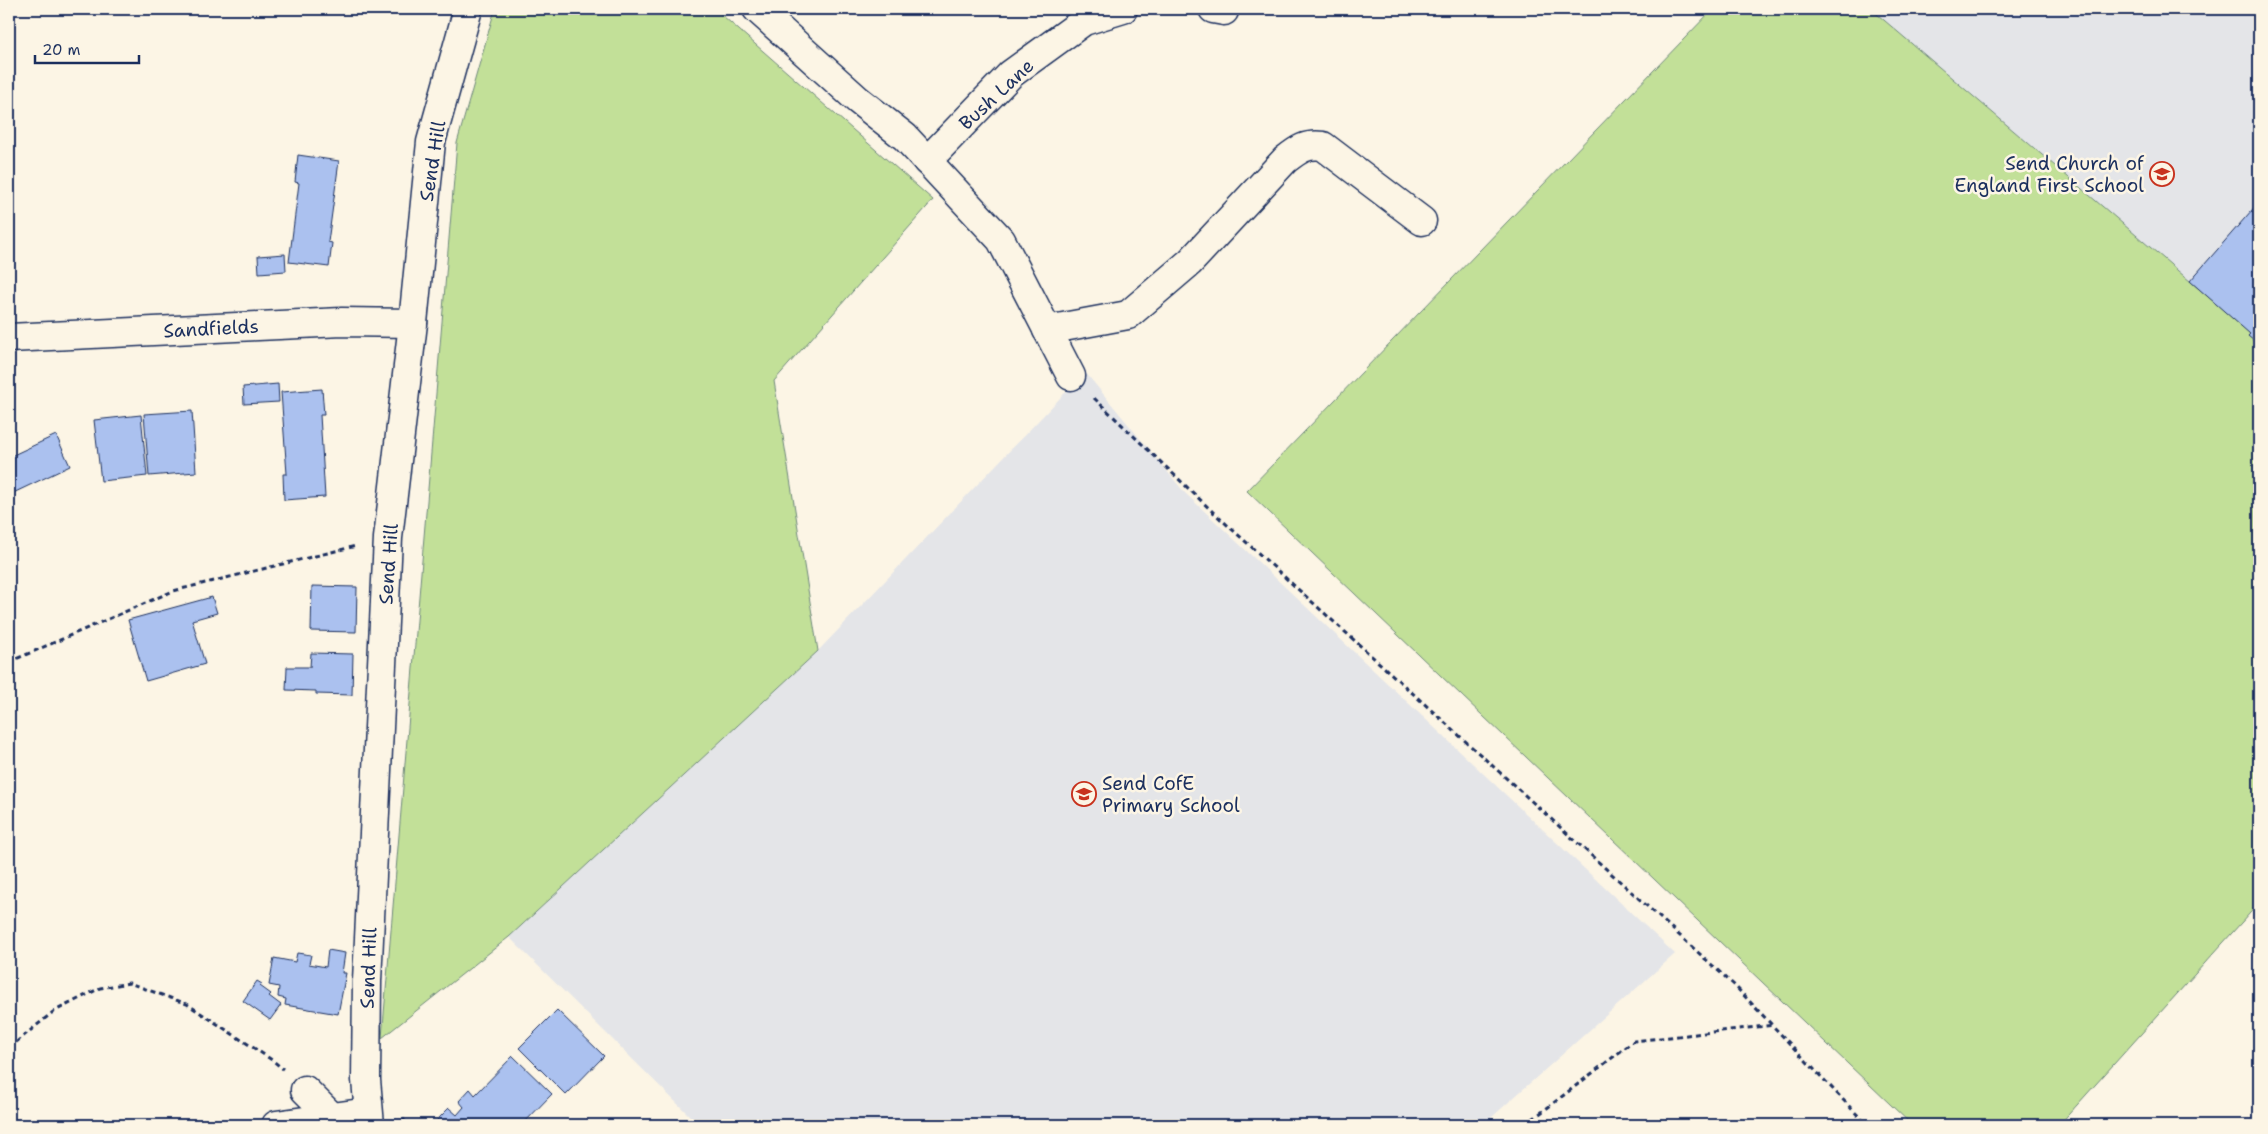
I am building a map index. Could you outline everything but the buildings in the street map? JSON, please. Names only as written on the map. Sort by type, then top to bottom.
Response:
[{"type":"street","name":"Send Hill","points":[[369,1118],[367,982],[388,538],[413,322],[431,142],[468,9]]},
{"type":"street","points":[[757,9],[858,100],[906,137],[1001,240],[1071,376]]},
{"type":"street","name":"Bush Lane","points":[[927,161],[1011,74],[1084,21],[1123,9]]},
{"type":"street","points":[[1046,330],[1128,315],[1190,262],[1285,160],[1309,144],[1323,146],[1422,221]]},
{"type":"street","name":"Sandfields","points":[[9,338],[342,322],[413,322]]},
{"type":"street","points":[[305,1090],[332,1116]]},
{"type":"street","points":[[276,1125],[332,1116],[369,1118]]},
{"type":"path","points":[[1071,376],[1212,512],[1734,984],[1867,1125]]},
{"type":"path","points":[[9,662],[173,591],[388,538]]},
{"type":"path","points":[[9,1048],[53,1012],[100,988],[128,983],[187,1004],[272,1060],[305,1090]]},
{"type":"path","points":[[1525,1125],[1634,1041],[1774,1025]]},
{"type":"shaded area","name":"Send Church of England First School","points":[[1871,9],[2259,9],[2259,340]]},
{"type":"shaded area","name":"Send CofE Primary School","points":[[1085,372],[1185,493],[1675,954],[1483,1125],[699,1125],[509,937],[818,651]]},
{"type":"green space","points":[[495,9],[715,9],[933,200],[774,381],[818,651],[509,937],[382,1038],[457,143]]},
{"type":"green space","points":[[1713,9],[1871,9],[2259,340],[2259,903],[2059,1125],[1912,1125],[1247,491]]},
{"type":"place","name":"Send Church of England First School","points":[[2162,174]]},
{"type":"place","name":"Send CofE Primary School","points":[[1084,794]]}]
